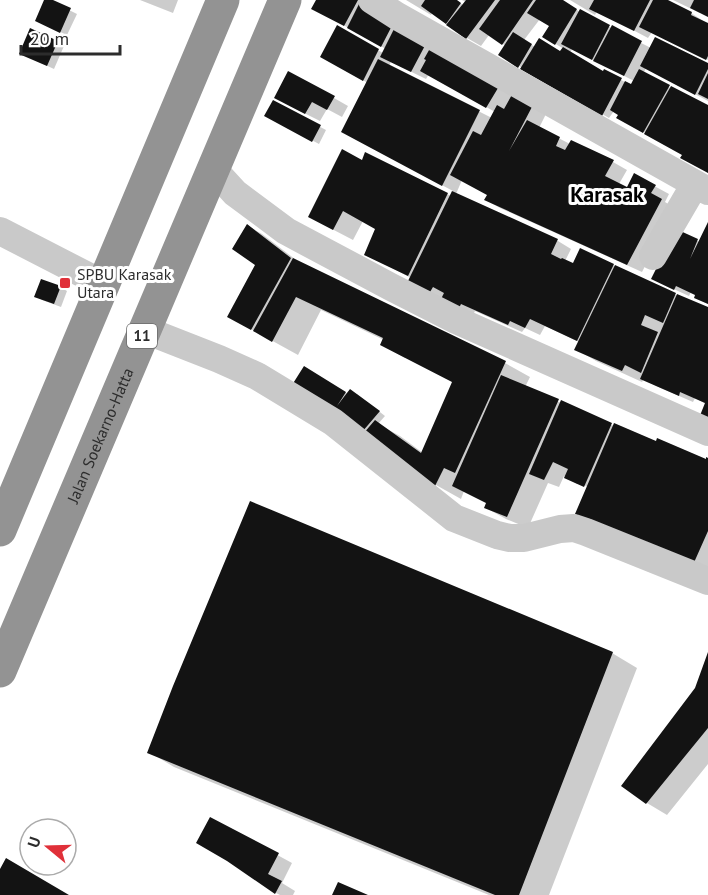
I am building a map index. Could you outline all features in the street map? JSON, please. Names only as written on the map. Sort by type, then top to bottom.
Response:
[{"type":"highway","points":[[0,530],[223,0]]},
{"type":"highway","name":"Jalan Soekarno-Hatta","points":[[0,671],[285,0]]},
{"type":"street","points":[[372,0],[702,188],[653,256]]},
{"type":"street","points":[[213,169],[235,194],[286,231],[391,287],[456,320],[708,432]]},
{"type":"street","points":[[0,231],[103,284]]},
{"type":"street","points":[[145,330],[257,376],[333,422],[454,518],[510,538],[524,538],[574,528],[708,581]]},
{"type":"building","points":[[44,0],[53,0],[71,8],[60,33],[35,21]]},
{"type":"building","points":[[316,0],[358,0],[344,26],[311,9]]},
{"type":"building","points":[[361,0],[396,18],[381,47],[347,28]]},
{"type":"building","points":[[425,0],[457,0],[461,3],[446,24],[421,6]]},
{"type":"building","points":[[466,0],[495,0],[466,39],[446,25]]},
{"type":"building","points":[[500,0],[533,0],[502,45],[479,29]]},
{"type":"building","points":[[536,0],[563,0],[577,9],[555,45],[542,37],[549,26],[527,13]]},
{"type":"building","points":[[594,0],[650,0],[634,31],[589,9]]},
{"type":"building","points":[[653,0],[668,0],[708,23],[706,60],[639,27]]},
{"type":"building","points":[[694,0],[708,0],[708,17],[690,8]]},
{"type":"building","points":[[580,9],[610,25],[592,60],[561,44]]},
{"type":"building","points":[[398,21],[429,38],[411,72],[380,57]]},
{"type":"building","points":[[337,25],[379,49],[363,81],[320,57]]},
{"type":"building","points":[[612,25],[642,41],[624,76],[593,61]]},
{"type":"building","points":[[30,28],[58,41],[47,66],[19,54]]},
{"type":"building","points":[[513,32],[532,44],[518,68],[498,55]]},
{"type":"building","points":[[655,37],[708,63],[708,69],[695,95],[640,66]]},
{"type":"building","points":[[539,38],[560,51],[563,47],[603,71],[604,69],[622,78],[602,116],[520,69]]},
{"type":"building","points":[[433,43],[501,83],[486,108],[420,71]]},
{"type":"building","points":[[378,59],[480,110],[442,186],[341,132]]},
{"type":"building","points":[[639,69],[670,85],[643,133],[616,118],[618,115],[610,110],[625,81],[631,84]]},
{"type":"building","points":[[288,71],[335,96],[327,110],[312,102],[305,114],[274,98]]},
{"type":"building","points":[[708,73],[708,99],[698,94]]},
{"type":"building","points":[[671,86],[708,105],[708,173],[680,158],[682,155],[644,134]]},
{"type":"building","points":[[514,91],[534,103],[509,151],[527,120],[560,137],[556,146],[565,150],[571,140],[614,160],[605,176],[627,187],[634,173],[656,185],[651,193],[662,199],[627,265],[484,200],[487,195],[450,175],[473,131],[481,135],[497,105],[504,109]]},
{"type":"building","points":[[273,100],[321,125],[312,142],[264,116]]},
{"type":"building","points":[[342,149],[362,160],[365,152],[448,193],[408,276],[364,255],[375,229],[343,211],[333,230],[308,217]]},
{"type":"building","points":[[452,191],[558,239],[551,254],[561,259],[573,263],[580,248],[614,264],[577,341],[530,319],[525,328],[510,321],[508,325],[461,304],[458,310],[440,301],[444,293],[433,287],[430,292],[408,281]]},
{"type":"building","points":[[708,222],[708,304],[676,286],[674,290],[651,279],[676,229],[698,239],[690,259]]},
{"type":"building","points":[[247,224],[291,258],[251,330],[227,317],[255,265],[232,249]]},
{"type":"building","points":[[293,258],[506,361],[455,473],[444,468],[435,486],[363,434],[375,420],[421,453],[452,382],[380,345],[383,338],[296,297],[272,342],[253,331]]},
{"type":"building","points":[[615,265],[676,293],[663,323],[645,315],[641,325],[658,332],[641,373],[625,365],[622,371],[574,350]]},
{"type":"building","points":[[41,279],[61,286],[54,304],[34,297]]},
{"type":"building","points":[[677,294],[708,307],[708,422],[699,418],[705,403],[680,392],[679,396],[640,379]]},
{"type":"building","points":[[304,366],[346,392],[337,406],[350,389],[380,411],[362,432],[292,385]]},
{"type":"building","points":[[501,375],[559,399],[507,517],[484,508],[486,503],[452,486]]},
{"type":"building","points":[[561,400],[612,423],[584,487],[564,478],[568,469],[553,462],[544,480],[529,474]]},
{"type":"building","points":[[614,423],[656,441],[657,438],[708,458],[708,531],[692,567],[575,514]]},
{"type":"building","points":[[250,501],[613,652],[519,895],[495,895],[147,753]]},
{"type":"building","points":[[708,652],[708,728],[646,804],[621,786],[695,688]]},
{"type":"building","points":[[210,817],[279,853],[268,874],[282,881],[275,894],[196,843]]},
{"type":"building","points":[[6,858],[18,865],[18,877],[38,877],[69,895],[0,895],[0,869]]},
{"type":"building","points":[[338,882],[368,895],[332,895]]},
{"type":"place","name":"SPBU Karasak Utara","points":[[65,283]]},
{"type":"district","name":"Karasak","points":[[607,194]]}]
